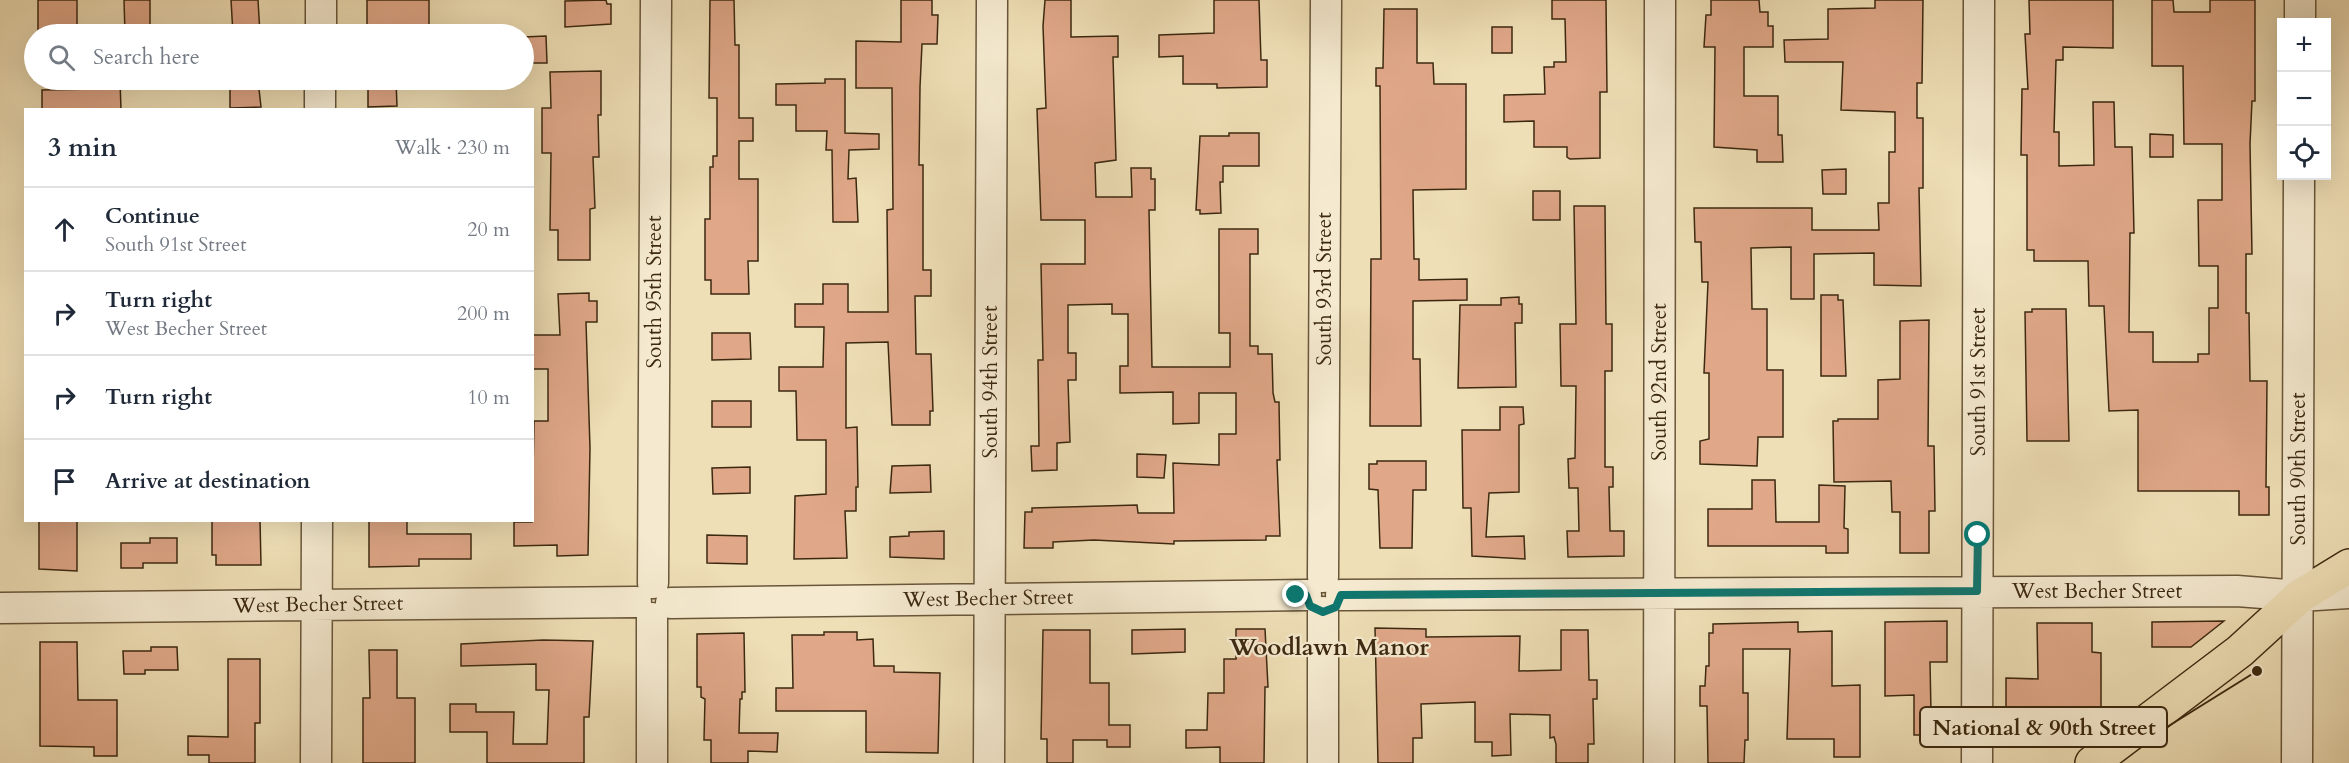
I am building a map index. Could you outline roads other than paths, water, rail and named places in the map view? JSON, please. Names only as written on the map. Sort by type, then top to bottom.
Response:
[{"type":"main road","points":[[2092,763],[2240,651],[2300,596],[2349,566]]},
{"type":"street","points":[[321,0],[321,24]]},
{"type":"street","name":"South 95th Street","points":[[652,763],[656,0]]},
{"type":"street","name":"South 94th Street","points":[[989,763],[992,0]]},
{"type":"street","name":"South 93rd Street","points":[[1323,763],[1326,0]]},
{"type":"street","name":"South 92nd Street","points":[[1659,763],[1660,0]]},
{"type":"street","name":"South 91st Street","points":[[1977,763],[1979,0]]},
{"type":"street","points":[[2300,0],[2300,18]]},
{"type":"street","points":[[320,90],[320,108]]},
{"type":"street","name":"South 90th Street","points":[[2297,763],[2296,666],[2300,596],[2297,550],[2299,180]]},
{"type":"street","points":[[316,763],[317,522]]},
{"type":"street","name":"West Becher Street","points":[[0,608],[1323,595],[2237,591],[2300,596],[2349,593]]},
{"type":"place","name":"National & 90th Street","points":[[2257,671]]},
{"type":"district","name":"Woodlawn Manor","points":[[1329,647]]}]
